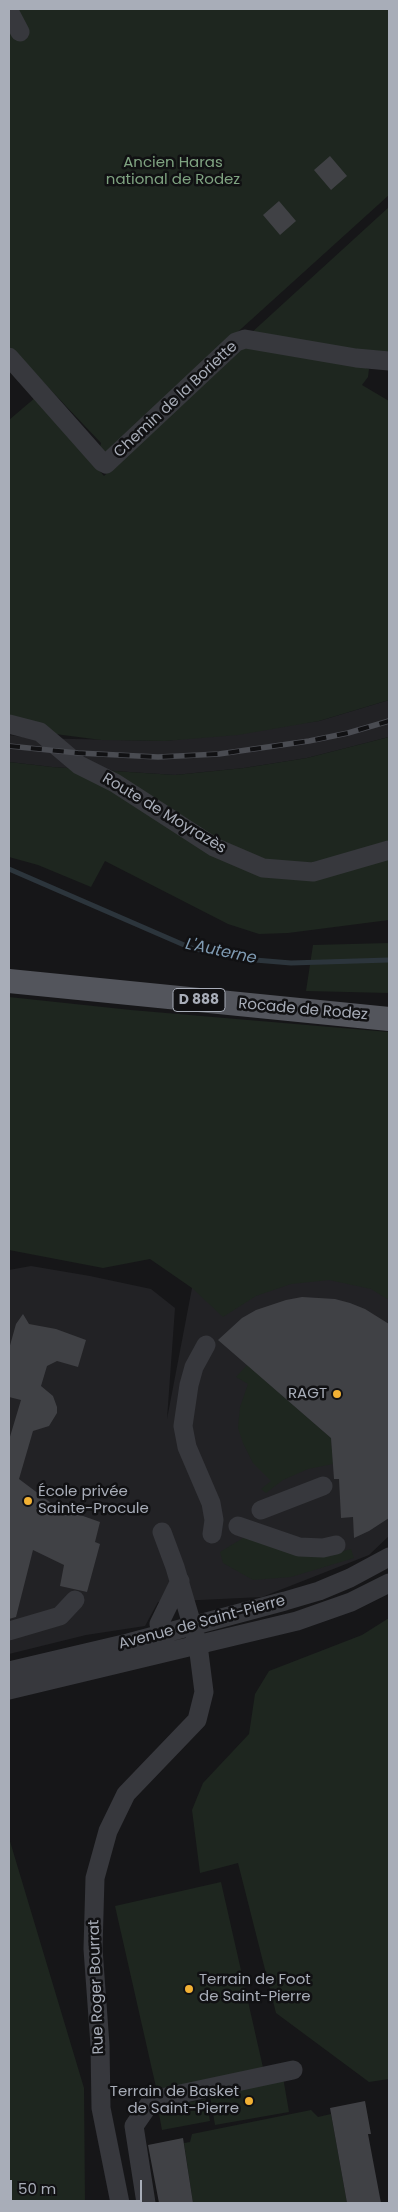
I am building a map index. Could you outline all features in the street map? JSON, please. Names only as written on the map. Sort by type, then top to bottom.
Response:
[{"type":"main road","name":"Rocade de Rodez","points":[[9,981],[389,1019]]},
{"type":"street","points":[[9,11],[20,32]]},
{"type":"street","name":"Chemin de la Boriette","points":[[9,357],[102,462],[106,464],[236,342],[245,339],[356,358],[389,361]]},
{"type":"street","name":"Route de Moyrazès","points":[[9,724],[40,732],[79,765],[116,783],[214,846],[263,868],[313,872],[389,850]]},
{"type":"street","points":[[206,1345],[194,1366],[184,1408],[183,1426],[187,1447],[211,1503],[214,1520],[212,1534]]},
{"type":"street","points":[[261,1510],[323,1486]]},
{"type":"street","points":[[238,1526],[299,1547],[336,1546]]},
{"type":"street","name":"Rue Roger Bourrat","points":[[120,2203],[101,2108],[100,2045],[93,1948],[95,1878],[108,1831],[126,1794],[197,1720],[204,1692],[195,1636],[180,1581],[162,1532]]},
{"type":"street","name":"Avenue de Saint-Pierre","points":[[195,1636],[319,1591],[350,1578],[389,1557]]},
{"type":"street","points":[[164,1643],[159,1624],[180,1581]]},
{"type":"street","name":"Avenue de Saint-Pierre","points":[[9,1671],[195,1636],[297,1621],[351,1602],[389,1584]]},
{"type":"street","points":[[9,1631],[60,1616],[74,1600]]},
{"type":"street","name":"Avenue de Saint-Pierre","points":[[9,1690],[94,1670],[164,1643]]},
{"type":"street","points":[[146,2203],[134,2126],[152,2100],[293,2070]]},
{"type":"shaded area","points":[[389,700],[389,737],[307,758],[244,768],[175,775],[52,767],[9,762],[9,735],[30,738],[165,741],[319,721]]},
{"type":"shaded area","points":[[389,1250],[389,1536],[369,1555],[262,1597],[158,1602],[145,1626],[86,1635],[9,1654],[9,1270],[31,1266],[151,1289],[175,1308],[167,1419],[192,1288]]},
{"type":"green space","name":"Ancien Haras national de Rodez","points":[[9,9],[389,9],[389,195],[115,443],[110,456],[100,447],[101,443],[9,346]]},
{"type":"green space","points":[[389,207],[389,354],[368,350],[356,354],[250,334]]},
{"type":"green space","points":[[243,347],[369,369],[368,377],[362,385],[389,401],[389,700],[319,721],[238,735],[165,741],[101,740],[40,732],[9,724],[9,420],[36,397],[104,476]]},
{"type":"green space","points":[[389,737],[389,920],[288,933],[259,934],[228,924],[105,861],[91,887],[38,865],[9,857],[9,762],[52,767],[175,775],[244,768],[307,758]]},
{"type":"green space","points":[[389,943],[389,993],[306,991],[313,945]]},
{"type":"green space","points":[[9,997],[131,1010],[389,1032],[389,1300],[371,1289],[329,1280],[291,1284],[256,1296],[223,1317],[192,1288],[150,1259],[103,1268],[9,1250]]},
{"type":"green space","points":[[247,1365],[331,1438],[333,1464],[308,1469],[283,1480],[266,1493],[261,1489],[271,1481],[253,1463],[238,1428],[240,1407],[248,1384],[236,1377]]},
{"type":"green space","points":[[249,1537],[331,1554],[351,1549],[354,1558],[291,1577],[253,1580],[223,1563],[220,1552],[243,1538]]},
{"type":"green space","points":[[389,1618],[389,2079],[369,2082],[276,2013],[238,1863],[200,1873],[192,1810],[203,1783],[249,1734],[255,1694],[269,1671],[362,1635]]},
{"type":"green space","points":[[9,1838],[84,2088],[85,2203],[9,2203]]},
{"type":"green space","name":"Terrain de Foot de Saint-Pierre","points":[[221,1882],[264,2072],[158,2096],[115,1906]]},
{"type":"green space","name":"Terrain de Basket de Saint-Pierre","points":[[283,2077],[289,2112],[215,2125],[209,2090]]},
{"type":"green space","points":[[206,2099],[210,2121],[162,2130],[158,2108]]},
{"type":"green space","points":[[311,2110],[318,2117],[331,2114],[347,2203],[193,2203],[184,2143],[190,2142],[192,2134]]},
{"type":"building","points":[[330,156],[347,176],[331,190],[314,170]]},
{"type":"building","points":[[279,201],[296,221],[280,235],[263,215]]},
{"type":"building","points":[[302,1297],[335,1299],[350,1303],[365,1309],[389,1324],[389,1518],[354,1538],[353,1517],[341,1518],[339,1479],[334,1479],[331,1438],[218,1340],[242,1318],[256,1310]]},
{"type":"building","points":[[23,1314],[29,1324],[56,1329],[86,1340],[78,1367],[57,1361],[47,1366],[41,1386],[53,1396],[57,1413],[49,1426],[33,1431],[19,1479],[55,1506],[100,1522],[95,1542],[100,1544],[87,1592],[60,1586],[64,1565],[33,1550],[16,1617],[9,1619],[9,1440],[21,1400],[9,1397],[9,1349],[16,1324]]},
{"type":"building","points":[[365,2101],[371,2134],[368,2134],[381,2203],[347,2203],[330,2108]]},
{"type":"building","points":[[183,2138],[193,2203],[159,2203],[148,2145]]},
{"type":"waterway","name":"L'Auterne","points":[[9,869],[191,948],[243,959],[291,963],[389,960]]},
{"type":"railway","points":[[9,746],[78,753],[158,757],[219,754],[309,741],[348,733],[389,721]]},
{"type":"place","name":"RAGT","points":[[337,1394]]},
{"type":"place","name":"École privée Sainte-Procule","points":[[28,1501]]},
{"type":"place","name":"Terrain de Foot de Saint-Pierre","points":[[189,1989]]},
{"type":"place","name":"Terrain de Basket de Saint-Pierre","points":[[249,2101]]}]
